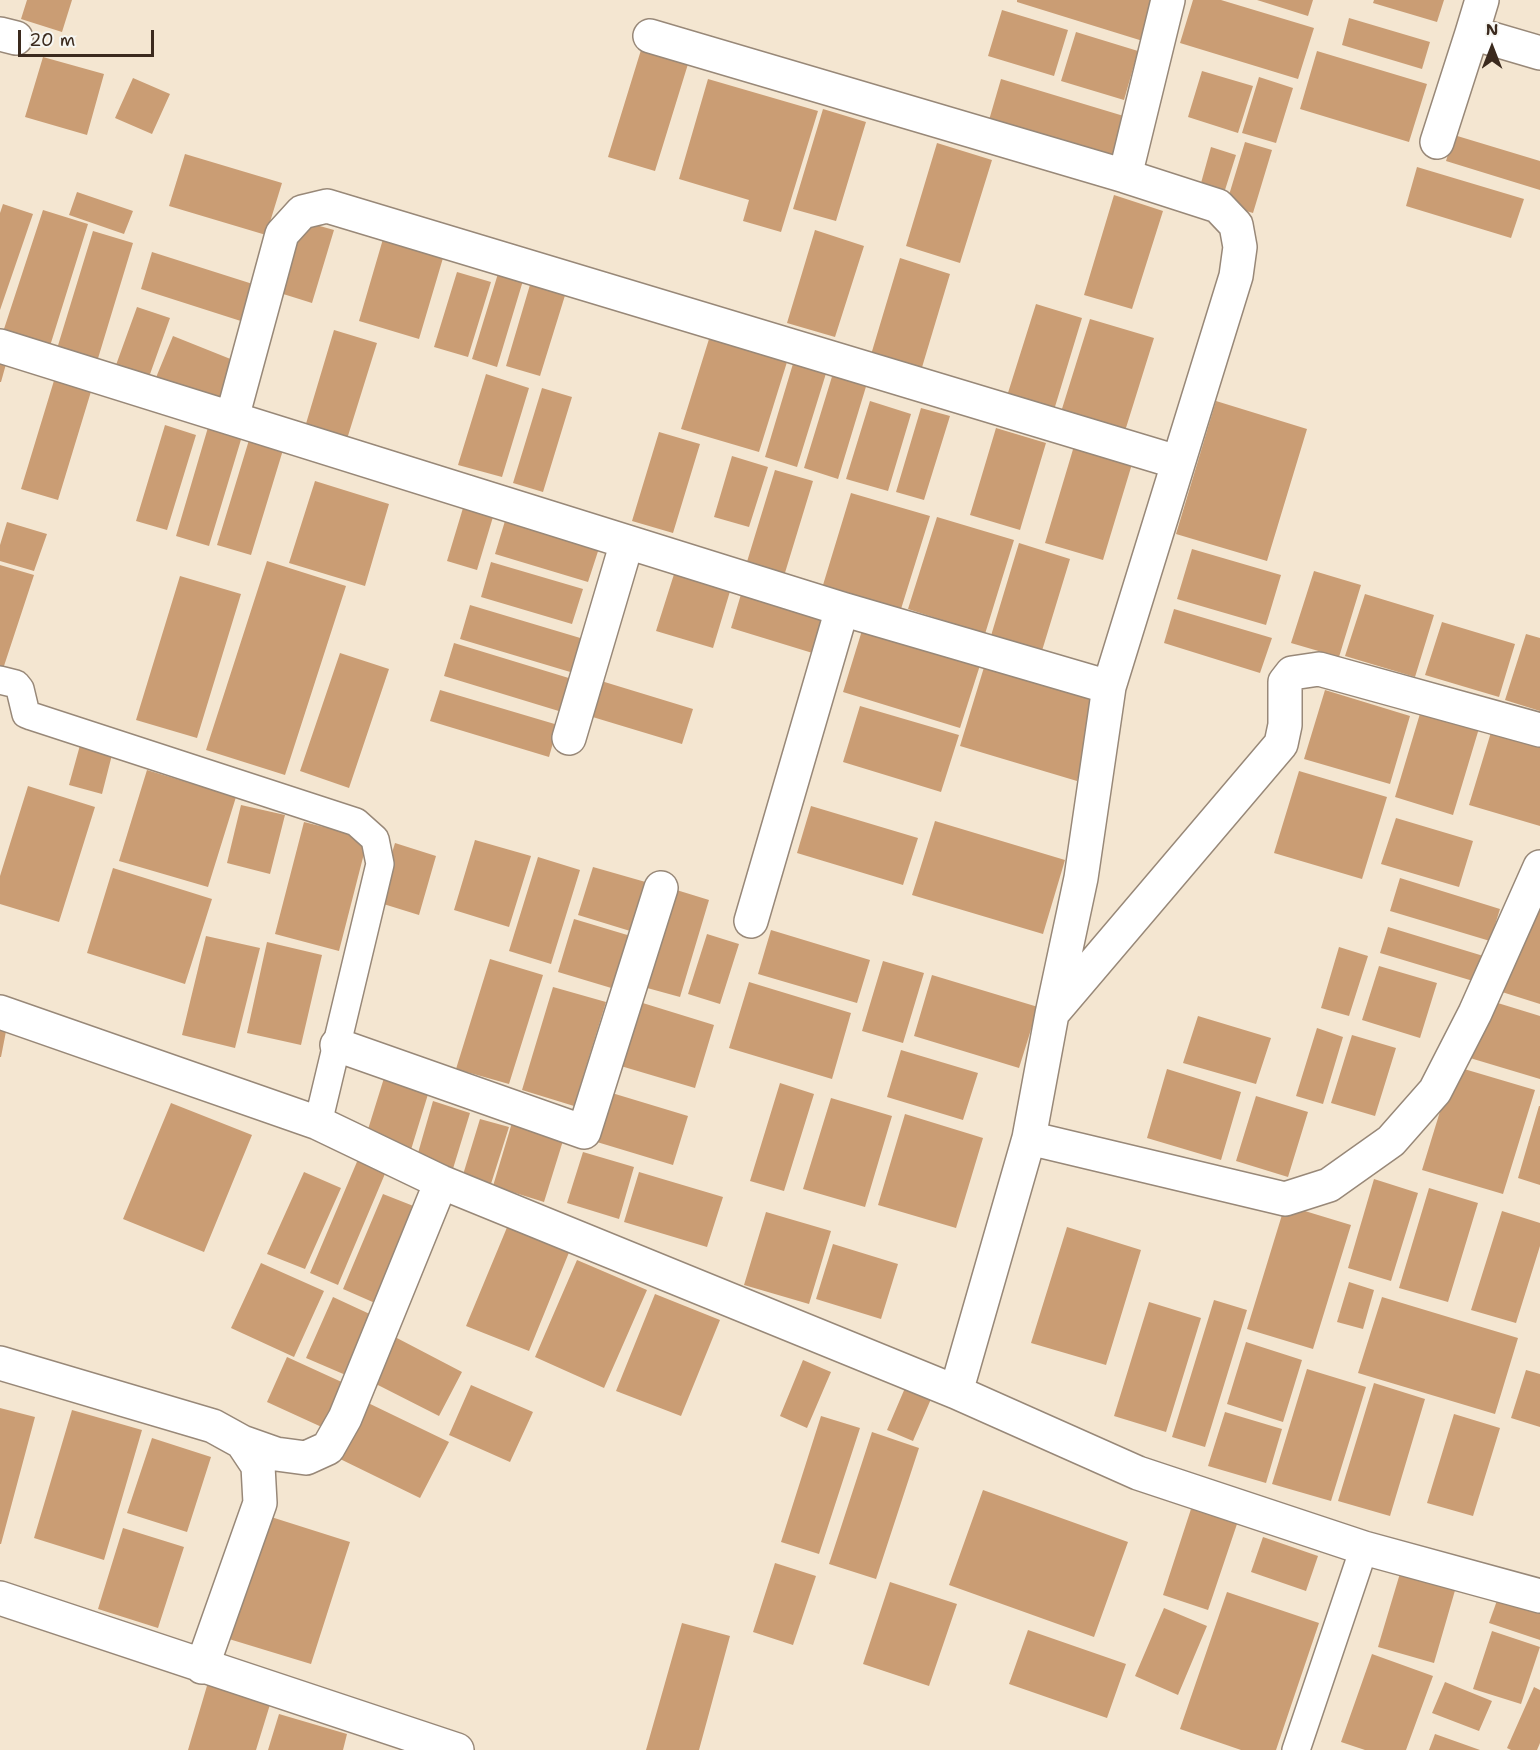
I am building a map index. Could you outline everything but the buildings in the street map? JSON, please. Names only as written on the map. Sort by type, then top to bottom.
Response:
[{"type":"street","points":[[1125,176],[1168,0]]},
{"type":"street","points":[[1437,142],[1482,0]]},
{"type":"street","points":[[1472,33],[1540,53]]},
{"type":"street","points":[[650,36],[1125,176],[1218,206],[1236,225],[1240,247],[1236,276],[1109,687],[1081,878],[1029,1138],[956,1392]]},
{"type":"street","points":[[232,418],[282,234],[302,212],[327,206],[1177,462]]},
{"type":"street","points":[[0,346],[842,609],[1109,687]]},
{"type":"street","points":[[569,738],[627,542]]},
{"type":"street","points":[[751,921],[842,609]]},
{"type":"street","points":[[1052,1014],[1281,744],[1285,725],[1285,682],[1292,673],[1319,669],[1540,730]]},
{"type":"street","points":[[1029,1138],[1285,1199],[1329,1185],[1391,1141],[1435,1090],[1475,1013],[1540,867]]},
{"type":"street","points":[[337,1045],[584,1132],[661,888]]},
{"type":"street","points":[[0,1012],[318,1123],[441,1182],[956,1392],[1138,1473],[1364,1548],[1540,1596]]},
{"type":"street","points":[[0,1363],[213,1426],[242,1442],[276,1454],[306,1458],[327,1448],[345,1418],[441,1182]]},
{"type":"street","points":[[202,1666],[261,1503],[258,1466],[242,1442]]},
{"type":"street","points":[[0,1598],[457,1750]]},
{"type":"lane","points":[[0,680],[16,684],[20,689],[26,714],[356,822],[375,839],[380,864],[318,1123]]},
{"type":"lane","points":[[1296,1750],[1364,1548]]}]
